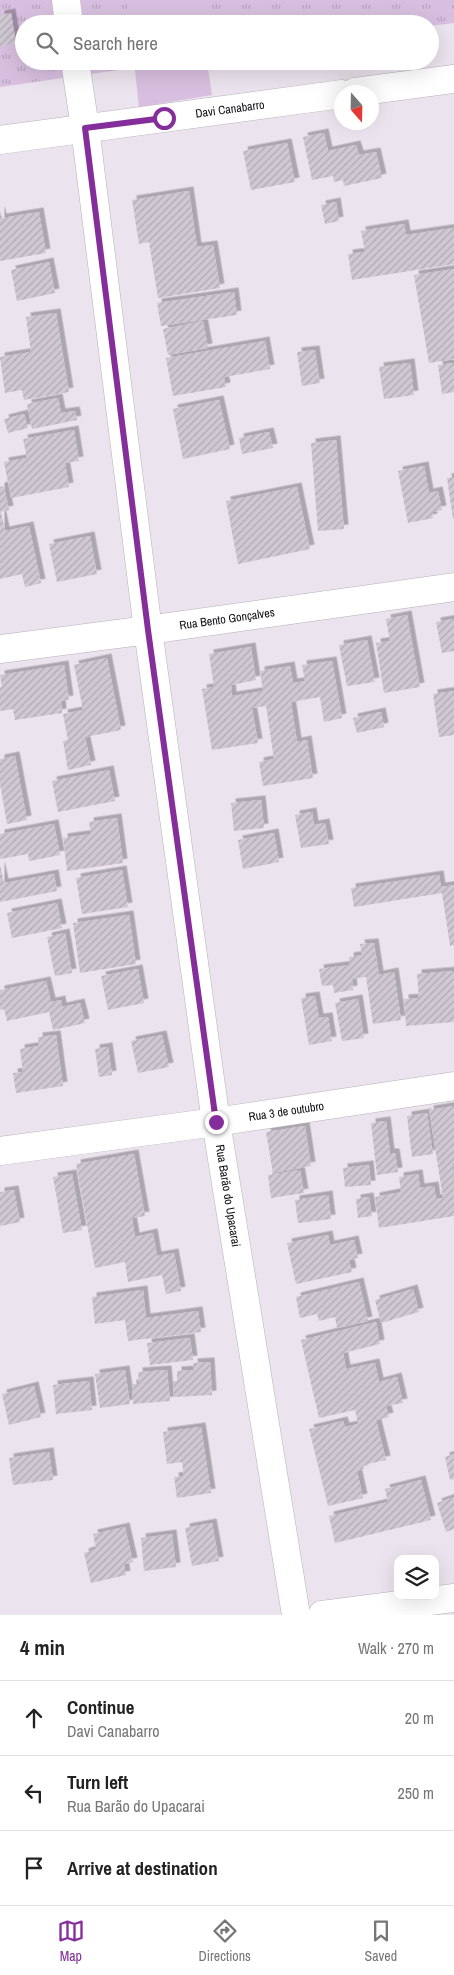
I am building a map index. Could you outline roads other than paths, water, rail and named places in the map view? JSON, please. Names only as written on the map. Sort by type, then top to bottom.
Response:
[{"type":"street","points":[[66,0],[68,15]]},
{"type":"street","name":"Rua Barão do Upacarai","points":[[76,70],[148,630],[216,1122],[296,1615]]},
{"type":"street","points":[[379,89],[454,79]]},
{"type":"street","name":"Davi Canabarro","points":[[0,140],[334,95]]},
{"type":"street","name":"Rua Bento Gonçalves","points":[[0,649],[454,587]]},
{"type":"street","name":"Rua 3 de outubro","points":[[0,1151],[216,1122],[454,1086]]},
{"type":"street","points":[[322,1615],[454,1598]]}]
